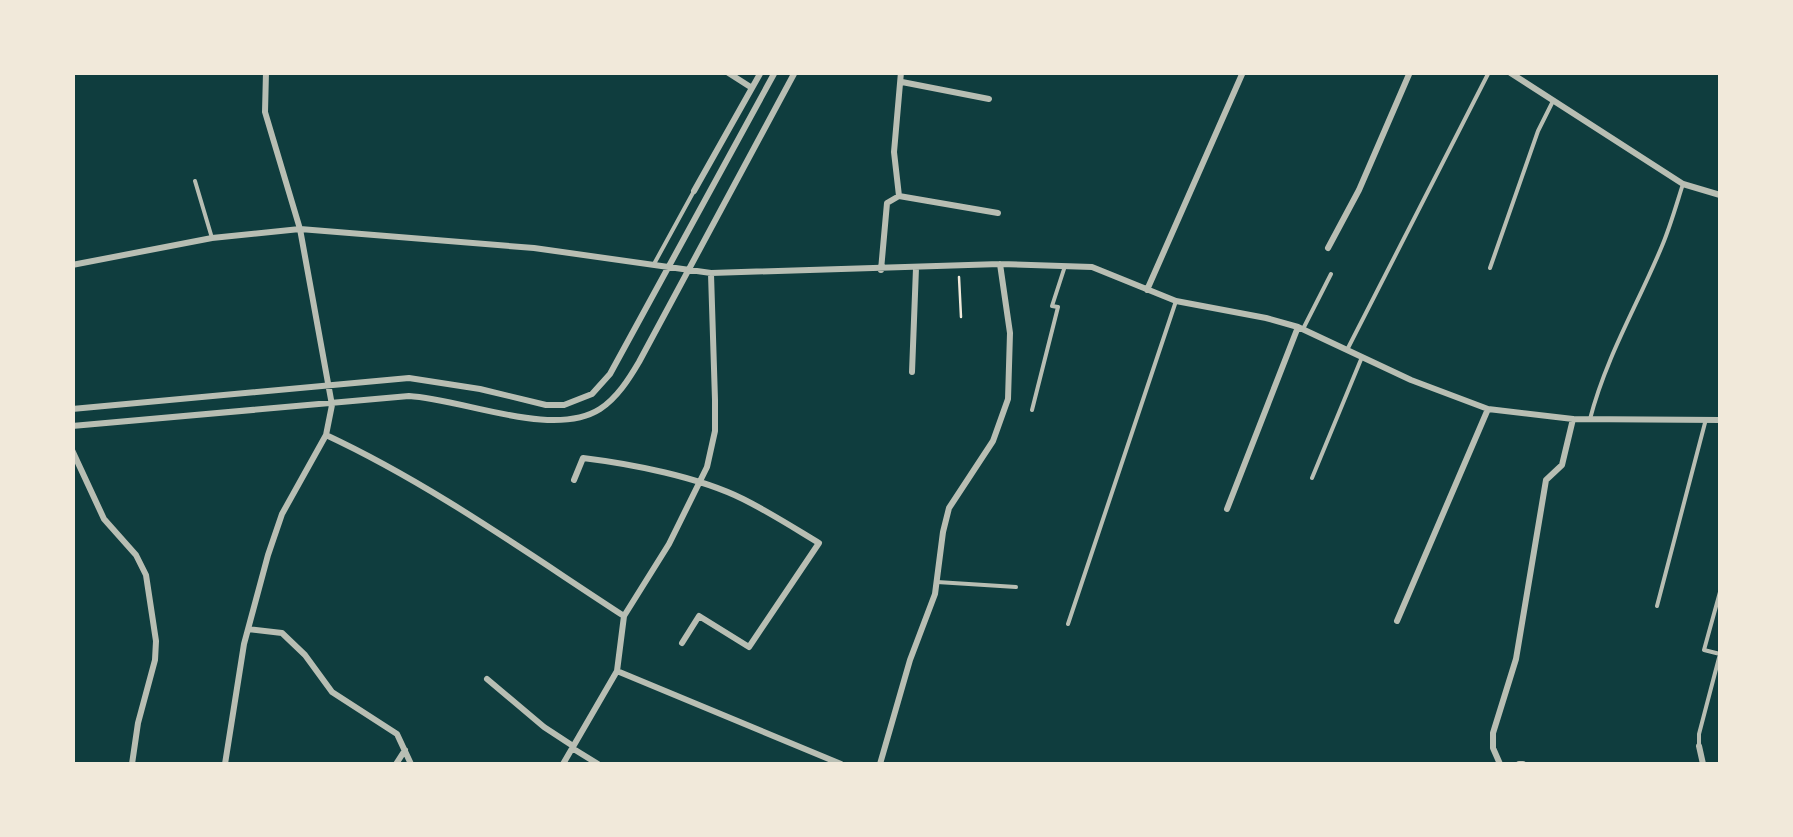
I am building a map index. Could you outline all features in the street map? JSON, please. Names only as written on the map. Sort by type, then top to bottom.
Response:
[{"type":"street","points":[[225,764],[248,629],[282,514],[326,435],[332,405],[300,229],[265,112],[266,72]]},
{"type":"street","points":[[728,72],[752,88]]},
{"type":"street","points":[[694,191],[760,72]]},
{"type":"street","points":[[72,408],[410,378],[546,405],[564,405],[592,394],[610,374],[776,72]]},
{"type":"street","points":[[72,426],[409,396],[561,421],[600,410],[628,381],[795,72]]},
{"type":"street","points":[[899,196],[894,152],[901,72]]},
{"type":"street","points":[[1147,290],[1243,72]]},
{"type":"street","points":[[1328,248],[1359,190],[1410,72]]},
{"type":"street","points":[[1509,72],[1683,184],[1720,195]]},
{"type":"street","points":[[902,82],[989,99]]},
{"type":"street","points":[[881,270],[887,203],[899,196],[998,213]]},
{"type":"street","points":[[72,265],[212,238],[300,229],[534,248],[711,274],[1000,264],[1092,267],[1176,301],[1300,328],[1411,380],[1488,409],[1590,419],[1720,420]]},
{"type":"street","points":[[880,764],[937,582],[942,532],[949,508],[994,441],[1008,399],[1010,333],[1000,264]]},
{"type":"street","points":[[912,372],[916,268]]},
{"type":"street","points":[[563,764],[617,670],[624,616],[669,544],[700,483],[714,431],[711,274]]},
{"type":"street","points":[[1228,509],[1300,328]]},
{"type":"street","points":[[498,411],[501,394]]},
{"type":"street","points":[[113,406],[116,424]]},
{"type":"street","points":[[1397,621],[1488,409]]},
{"type":"street","points":[[1500,764],[1492,733],[1516,660],[1546,480],[1562,465],[1573,418]]},
{"type":"street","points":[[326,435],[359,450],[472,517],[624,616]]},
{"type":"street","points":[[72,450],[76,466],[104,519],[136,555],[146,575],[156,660],[138,723],[132,764]]},
{"type":"street","points":[[574,480],[583,458],[700,483],[741,498],[819,543],[748,647],[699,616],[682,644]]},
{"type":"street","points":[[248,629],[282,633],[332,692],[397,734],[411,764]]},
{"type":"street","points":[[617,670],[840,764]]},
{"type":"street","points":[[487,679],[544,727],[598,764]]},
{"type":"street","points":[[1699,746],[1703,764]]},
{"type":"street","points":[[396,764],[405,749]]},
{"type":"lane","points":[[1347,350],[1489,72]]},
{"type":"lane","points":[[1490,268],[1538,131],[1553,101]]},
{"type":"lane","points":[[194,182],[212,238]]},
{"type":"lane","points":[[1590,419],[1624,324],[1662,247],[1683,184]]},
{"type":"lane","points":[[654,264],[694,191]]},
{"type":"lane","points":[[1032,410],[1058,307],[1052,306],[1065,266]]},
{"type":"lane","points":[[1300,328],[1331,274]]},
{"type":"lane","points":[[1068,624],[1176,301]]},
{"type":"lane","points":[[1312,478],[1362,357]]},
{"type":"lane","points":[[1657,606],[1706,419]]},
{"type":"lane","points":[[937,582],[1016,587]]},
{"type":"lane","points":[[1699,746],[1720,654],[1704,650],[1720,592]]},
{"type":"path","points":[[958,266],[962,317]]}]
